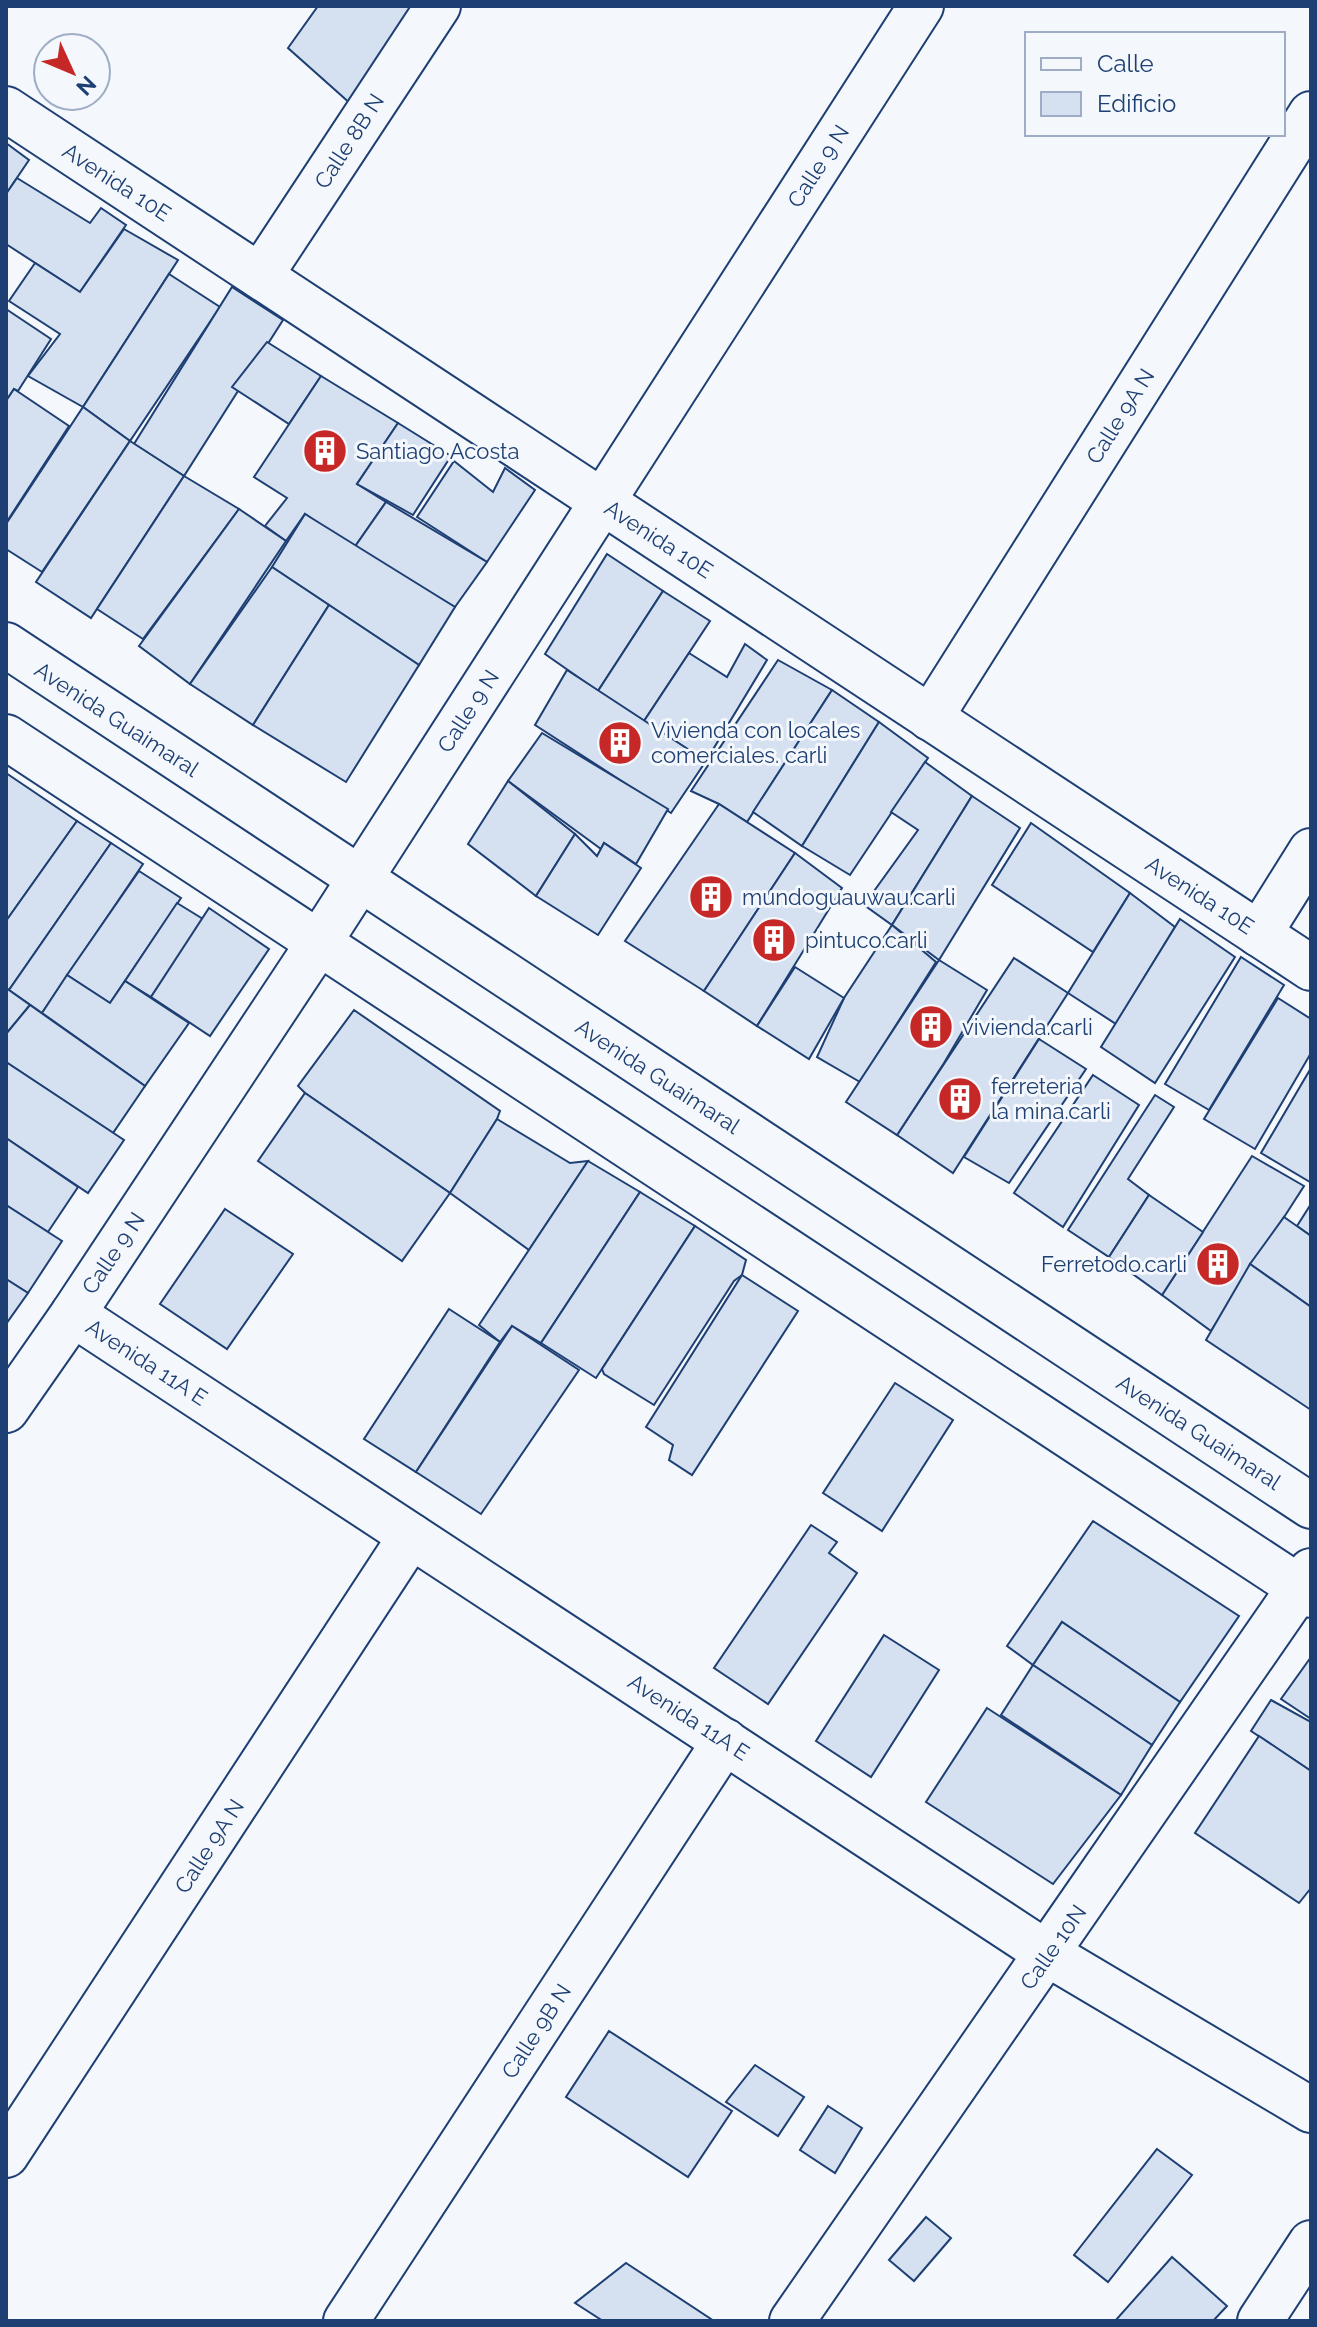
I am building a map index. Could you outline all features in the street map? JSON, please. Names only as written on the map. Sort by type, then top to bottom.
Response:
[{"type":"street","name":"Calle 8B N","points":[[260,276],[438,6]]},
{"type":"street","name":"Calle 9 N","points":[[6,1410],[318,944],[921,6]]},
{"type":"street","name":"Avenida 10E","points":[[6,109],[1311,968]]},
{"type":"street","name":"Calle 9A N","points":[[930,718],[1311,114]]},
{"type":"street","name":"Avenida Guaimaral","points":[[6,645],[1311,1506]]},
{"type":"street","points":[[6,737],[318,944],[1307,1585]]},
{"type":"street","points":[[1259,934],[1311,851]]},
{"type":"street","name":"Avenida 11A E","points":[[73,1314],[1048,1954],[1311,2110]]},
{"type":"street","name":"Calle 9A N","points":[[6,2155],[411,1536]]},
{"type":"street","name":"Calle 10N","points":[[792,2321],[1307,1585]]},
{"type":"street","name":"Calle 9B N","points":[[346,2321],[725,1741]]},
{"type":"street","points":[[1260,2321],[1311,2243]]},
{"type":"building","points":[[318,6],[418,6],[352,105],[288,48]]},
{"type":"building","points":[[6,143],[29,160],[6,194]]},
{"type":"building","points":[[17,178],[90,223],[101,208],[126,225],[80,292],[6,244],[6,194]]},
{"type":"building","points":[[124,229],[178,260],[83,407],[28,376],[60,334],[9,301],[35,263],[80,292]]},
{"type":"building","points":[[169,274],[220,307],[130,441],[83,407]]},
{"type":"building","points":[[232,287],[283,320],[184,476],[134,444]]},
{"type":"building","points":[[6,309],[51,339],[18,391],[14,389],[6,401]]},
{"type":"building","name":"Santiago Acosta","points":[[267,342],[321,376],[289,424],[232,387]]},
{"type":"building","name":"Santiago Acosta","points":[[321,376],[398,423],[357,484],[386,502],[354,548],[305,514],[286,541],[265,526],[287,498],[254,477]]},
{"type":"building","points":[[14,389],[69,426],[6,523],[6,401]]},
{"type":"building","points":[[83,407],[130,441],[42,572],[6,549],[6,524]]},
{"type":"building","name":"Santiago Acosta","points":[[398,423],[451,456],[413,515],[357,484]]},
{"type":"building","points":[[130,441],[184,476],[91,618],[36,582]]},
{"type":"building","name":"Santiago Acosta","points":[[454,461],[493,492],[505,468],[535,490],[487,562],[417,517]]},
{"type":"building","points":[[184,476],[239,509],[143,639],[97,609]]},
{"type":"building","name":"Santiago Acosta","points":[[386,502],[487,562],[455,607],[354,548]]},
{"type":"building","points":[[239,509],[286,541],[190,684],[139,646]]},
{"type":"building","points":[[305,514],[455,607],[419,665],[272,567]]},
{"type":"building","points":[[607,554],[663,591],[598,691],[545,654]]},
{"type":"building","points":[[272,567],[329,605],[253,725],[190,684]]},
{"type":"building","points":[[663,591],[710,621],[644,721],[598,691]]},
{"type":"building","points":[[329,605],[419,665],[346,782],[253,725]]},
{"type":"building","points":[[745,644],[767,660],[706,761],[644,721],[689,653],[727,677]]},
{"type":"building","points":[[778,660],[832,690],[747,822],[691,791]]},
{"type":"building","name":"Vivienda con locales comerciales. carli","points":[[567,670],[706,761],[671,813],[535,725]]},
{"type":"building","points":[[832,690],[879,722],[802,846],[753,812]]},
{"type":"building","points":[[879,722],[928,758],[850,875],[802,846]]},
{"type":"building","points":[[542,733],[668,809],[636,864],[604,843],[601,849],[508,781]]},
{"type":"building","points":[[925,762],[972,796],[892,925],[864,905],[918,830],[891,812]]},
{"type":"building","points":[[6,773],[77,821],[6,921]]},
{"type":"building","points":[[508,781],[575,834],[536,896],[468,844]]},
{"type":"building","name":"vivienda.carli","points":[[972,796],[1020,828],[939,960],[892,925]]},
{"type":"building","name":"mundoguauwau.carli","points":[[719,804],[795,853],[704,991],[625,941]]},
{"type":"building","points":[[77,821],[111,843],[9,990],[6,988],[6,921]]},
{"type":"building","name":"vivienda.carli","points":[[1031,823],[1130,893],[1093,952],[992,885]]},
{"type":"building","points":[[575,834],[597,856],[604,843],[641,868],[598,935],[536,896]]},
{"type":"building","points":[[111,843],[143,864],[42,1013],[9,990]]},
{"type":"building","name":"pintuco.carli","points":[[795,853],[842,888],[757,1026],[704,991]]},
{"type":"building","points":[[139,871],[181,898],[110,1003],[67,975]]},
{"type":"building","points":[[1130,893],[1175,927],[1116,1024],[1068,993]]},
{"type":"building","points":[[177,903],[203,919],[151,997],[125,981]]},
{"type":"building","points":[[209,908],[269,949],[210,1036],[151,997]]},
{"type":"building","points":[[1180,919],[1235,957],[1155,1083],[1101,1047]]},
{"type":"building","name":"vivienda.carli","points":[[892,925],[936,962],[860,1082],[817,1057],[844,998]]},
{"type":"building","points":[[1241,957],[1284,985],[1209,1110],[1165,1084]]},
{"type":"building","name":"ferreteria la mina.carli","points":[[1014,958],[1068,993],[953,1173],[897,1135]]},
{"type":"building","name":"vivienda.carli","points":[[939,960],[987,990],[897,1135],[846,1102]]},
{"type":"building","points":[[795,967],[844,998],[809,1059],[757,1026]]},
{"type":"building","points":[[67,975],[110,1003],[125,981],[189,1023],[145,1086],[42,1013]]},
{"type":"building","points":[[6,988],[30,1005],[6,1034]]},
{"type":"building","points":[[1278,998],[1311,1019],[1311,1053],[1255,1149],[1204,1119]]},
{"type":"building","points":[[30,1005],[145,1086],[113,1133],[6,1062],[6,1034]]},
{"type":"building","points":[[354,1010],[500,1111],[450,1193],[298,1086]]},
{"type":"building","points":[[1039,1039],[1086,1069],[1009,1183],[964,1157]]},
{"type":"building","points":[[6,1062],[124,1140],[88,1193],[6,1138]]},
{"type":"building","points":[[1311,1068],[1311,1181],[1310,1182],[1261,1153]]},
{"type":"building","points":[[1093,1075],[1139,1105],[1063,1227],[1014,1193]]},
{"type":"building","points":[[305,1093],[450,1193],[402,1261],[258,1161]]},
{"type":"building","points":[[1155,1095],[1174,1107],[1128,1179],[1149,1195],[1109,1257],[1068,1230]]},
{"type":"building","points":[[497,1119],[570,1163],[588,1161],[529,1250],[450,1193]]},
{"type":"building","points":[[6,1138],[78,1187],[48,1232],[6,1205]]},
{"type":"building","name":"Ferretodo.carli","points":[[1252,1156],[1304,1186],[1211,1331],[1162,1295]]},
{"type":"building","points":[[588,1161],[640,1192],[541,1343],[512,1326],[500,1342],[479,1325]]},
{"type":"building","points":[[640,1192],[695,1226],[596,1378],[541,1343]]},
{"type":"building","points":[[1149,1195],[1203,1232],[1162,1295],[1109,1257]]},
{"type":"building","points":[[1311,1204],[1311,1236],[1297,1226]]},
{"type":"building","points":[[6,1205],[62,1241],[28,1293],[6,1279]]},
{"type":"building","points":[[225,1209],[293,1254],[227,1349],[160,1304]]},
{"type":"building","points":[[1284,1217],[1311,1236],[1311,1307],[1250,1264]]},
{"type":"building","points":[[695,1226],[746,1260],[742,1275],[734,1281],[654,1405],[604,1374],[602,1369]]},
{"type":"building","points":[[1250,1264],[1311,1307],[1311,1410],[1206,1340]]},
{"type":"building","points":[[742,1275],[798,1311],[692,1475],[669,1460],[673,1445],[646,1427]]},
{"type":"building","points":[[6,1279],[28,1293],[6,1324]]},
{"type":"building","points":[[449,1309],[500,1342],[416,1472],[364,1439]]},
{"type":"building","points":[[512,1326],[579,1370],[481,1514],[416,1472]]},
{"type":"building","points":[[895,1383],[953,1420],[882,1531],[823,1493]]},
{"type":"building","points":[[1093,1521],[1239,1616],[1180,1702],[1062,1622],[1033,1665],[1007,1646]]},
{"type":"building","points":[[811,1525],[837,1542],[829,1553],[857,1573],[768,1704],[714,1668]]},
{"type":"building","points":[[1062,1622],[1180,1702],[1152,1745],[1033,1665]]},
{"type":"building","points":[[884,1635],[939,1670],[871,1777],[816,1741]]},
{"type":"building","points":[[1311,1657],[1311,1719],[1281,1699]]},
{"type":"building","points":[[1033,1665],[1152,1745],[1121,1795],[1001,1715]]},
{"type":"building","points":[[1271,1700],[1311,1722],[1311,1771],[1251,1731]]},
{"type":"building","points":[[987,1708],[1121,1795],[1053,1884],[926,1802]]},
{"type":"building","points":[[1259,1736],[1311,1771],[1311,1888],[1299,1903],[1195,1833]]},
{"type":"building","points":[[609,2031],[732,2111],[688,2177],[566,2097]]},
{"type":"building","points":[[755,2065],[804,2097],[778,2136],[726,2102]]},
{"type":"building","points":[[828,2106],[862,2128],[835,2173],[800,2150]]},
{"type":"building","points":[[1157,2149],[1192,2175],[1108,2282],[1074,2255]]},
{"type":"building","points":[[926,2217],[951,2238],[914,2281],[889,2260]]},
{"type":"building","points":[[1172,2257],[1227,2306],[1213,2321],[1115,2321]]},
{"type":"building","points":[[626,2263],[714,2321],[603,2321],[575,2303]]},
{"type":"place","name":"Santiago Acosta","points":[[325,451]]},
{"type":"place","name":"Vivienda con locales comerciales. carli","points":[[620,743]]},
{"type":"place","name":"mundoguauwau.carli","points":[[711,897]]},
{"type":"place","name":"pintuco.carli","points":[[774,940]]},
{"type":"place","name":"vivienda.carli","points":[[931,1027]]},
{"type":"place","name":"ferreteria la mina.carli","points":[[960,1099]]},
{"type":"place","name":"Ferretodo.carli","points":[[1218,1264]]}]
